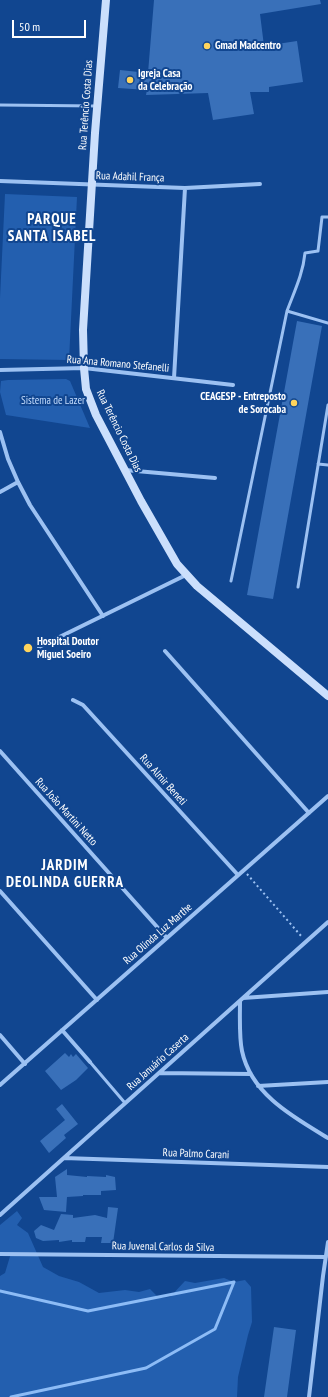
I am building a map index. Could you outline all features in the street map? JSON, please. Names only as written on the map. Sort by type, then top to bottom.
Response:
[{"type":"street","name":"Rua Terêncio Costa Dias","points":[[106,0],[97,106],[83,330],[86,389],[96,415],[177,564],[186,575],[328,696]]},
{"type":"street","name":"Rua Adahil França","points":[[0,181],[185,188],[260,184]]},
{"type":"street","points":[[174,378],[185,188]]},
{"type":"street","name":"Rua Ana Romano Stefanelli","points":[[0,370],[84,368],[233,385]]},
{"type":"street","points":[[0,432],[8,459],[30,505],[103,616]]},
{"type":"street","points":[[125,470],[215,478]]},
{"type":"street","points":[[0,492],[18,482]]},
{"type":"street","points":[[39,647],[186,575]]},
{"type":"street","points":[[165,651],[309,813]]},
{"type":"street","name":"Rua Almir Beneti","points":[[73,700],[83,705],[238,875]]},
{"type":"street","name":"Rua João Martini Netto","points":[[0,751],[167,938]]},
{"type":"street","name":"Rua Olinda Luz Marthe","points":[[0,1086],[328,796]]},
{"type":"street","points":[[0,891],[97,1000]]},
{"type":"street","name":"Rua Januário Caserta","points":[[0,1215],[328,922]]},
{"type":"street","points":[[243,998],[328,992]]},
{"type":"street","points":[[240,1001],[241,1049],[246,1065],[258,1086],[269,1098],[300,1121],[328,1138]]},
{"type":"street","points":[[62,1030],[90,1062]]},
{"type":"street","points":[[0,1035],[25,1064]]},
{"type":"street","points":[[159,1073],[251,1074]]},
{"type":"street","points":[[258,1086],[328,1082]]},
{"type":"street","name":"Rua Palmo Carani","points":[[64,1158],[328,1168]]},
{"type":"street","points":[[309,1397],[322,1276],[328,1242]]},
{"type":"street","name":"Rua Juvenal Carlos da Silva","points":[[0,1254],[326,1257]]},
{"type":"street","points":[[322,1276],[328,1274]]},
{"type":"lane","points":[[0,105],[97,106]]},
{"type":"lane","points":[[231,581],[287,311],[301,276],[305,253],[318,251],[322,217],[328,217]]},
{"type":"lane","points":[[287,311],[328,323]]},
{"type":"lane","points":[[298,587],[328,405]]},
{"type":"lane","points":[[318,464],[328,465]]},
{"type":"lane","points":[[90,1062],[125,1104]]},
{"type":"path","points":[[244,870],[306,942]]},
{"type":"green space","points":[[5,194],[77,197],[69,360],[0,359],[0,298]]},
{"type":"green space","name":"Sistema de Lazer","points":[[66,379],[70,381],[90,428],[6,415],[0,392],[1,381]]},
{"type":"green space","points":[[17,1211],[22,1218],[17,1225],[28,1233],[43,1267],[59,1276],[79,1282],[99,1293],[125,1290],[139,1292],[150,1289],[159,1298],[170,1297],[185,1281],[195,1283],[224,1278],[234,1282],[245,1280],[251,1287],[252,1322],[238,1377],[237,1397],[0,1397],[0,1276],[5,1273],[11,1253],[0,1252],[0,1225]]},
{"type":"building","name":"Gmad Madcentro","points":[[154,0],[320,0],[321,4],[260,14],[264,46],[297,41],[303,82],[269,87],[269,92],[250,92],[254,114],[213,120],[208,93],[146,95],[147,90],[118,88],[120,70],[148,73]]},
{"type":"building","points":[[297,321],[322,326],[273,599],[247,595]]},
{"type":"building","points":[[65,1053],[69,1057],[71,1054],[73,1057],[76,1054],[88,1068],[76,1080],[61,1090],[45,1071]]},
{"type":"building","points":[[62,1104],[78,1124],[64,1135],[66,1138],[49,1153],[40,1141],[65,1120],[56,1109]]},
{"type":"building","points":[[67,1169],[67,1175],[106,1177],[106,1175],[115,1177],[116,1190],[101,1191],[101,1195],[67,1197],[66,1212],[44,1210],[39,1197],[57,1197],[55,1177]]},
{"type":"building","points":[[108,1207],[118,1208],[113,1243],[101,1243],[102,1237],[86,1237],[85,1242],[72,1242],[72,1240],[59,1242],[59,1240],[43,1241],[36,1238],[34,1231],[41,1225],[54,1230],[61,1214],[73,1215],[73,1218],[95,1215],[107,1218]]},
{"type":"building","points":[[274,1327],[296,1330],[287,1397],[264,1397]]},
{"type":"waterway","points":[[0,1291],[88,1311],[234,1282]]},
{"type":"waterway","points":[[11,1397],[146,1368],[215,1329],[234,1282]]},
{"type":"place","name":"Gmad Madcentro","points":[[207,46]]},
{"type":"place","name":"Igreja Casa da Celebração","points":[[130,80]]},
{"type":"place","name":"CEAGESP - Entreposto de Sorocaba","points":[[294,403]]},
{"type":"place","name":"Hospital Doutor Miguel Soeiro","points":[[28,648]]},
{"type":"district","name":"PARQUE SANTA ISABEL","points":[[52,228]]},
{"type":"district","name":"JARDIM DEOLINDA GUERRA","points":[[65,874]]}]
